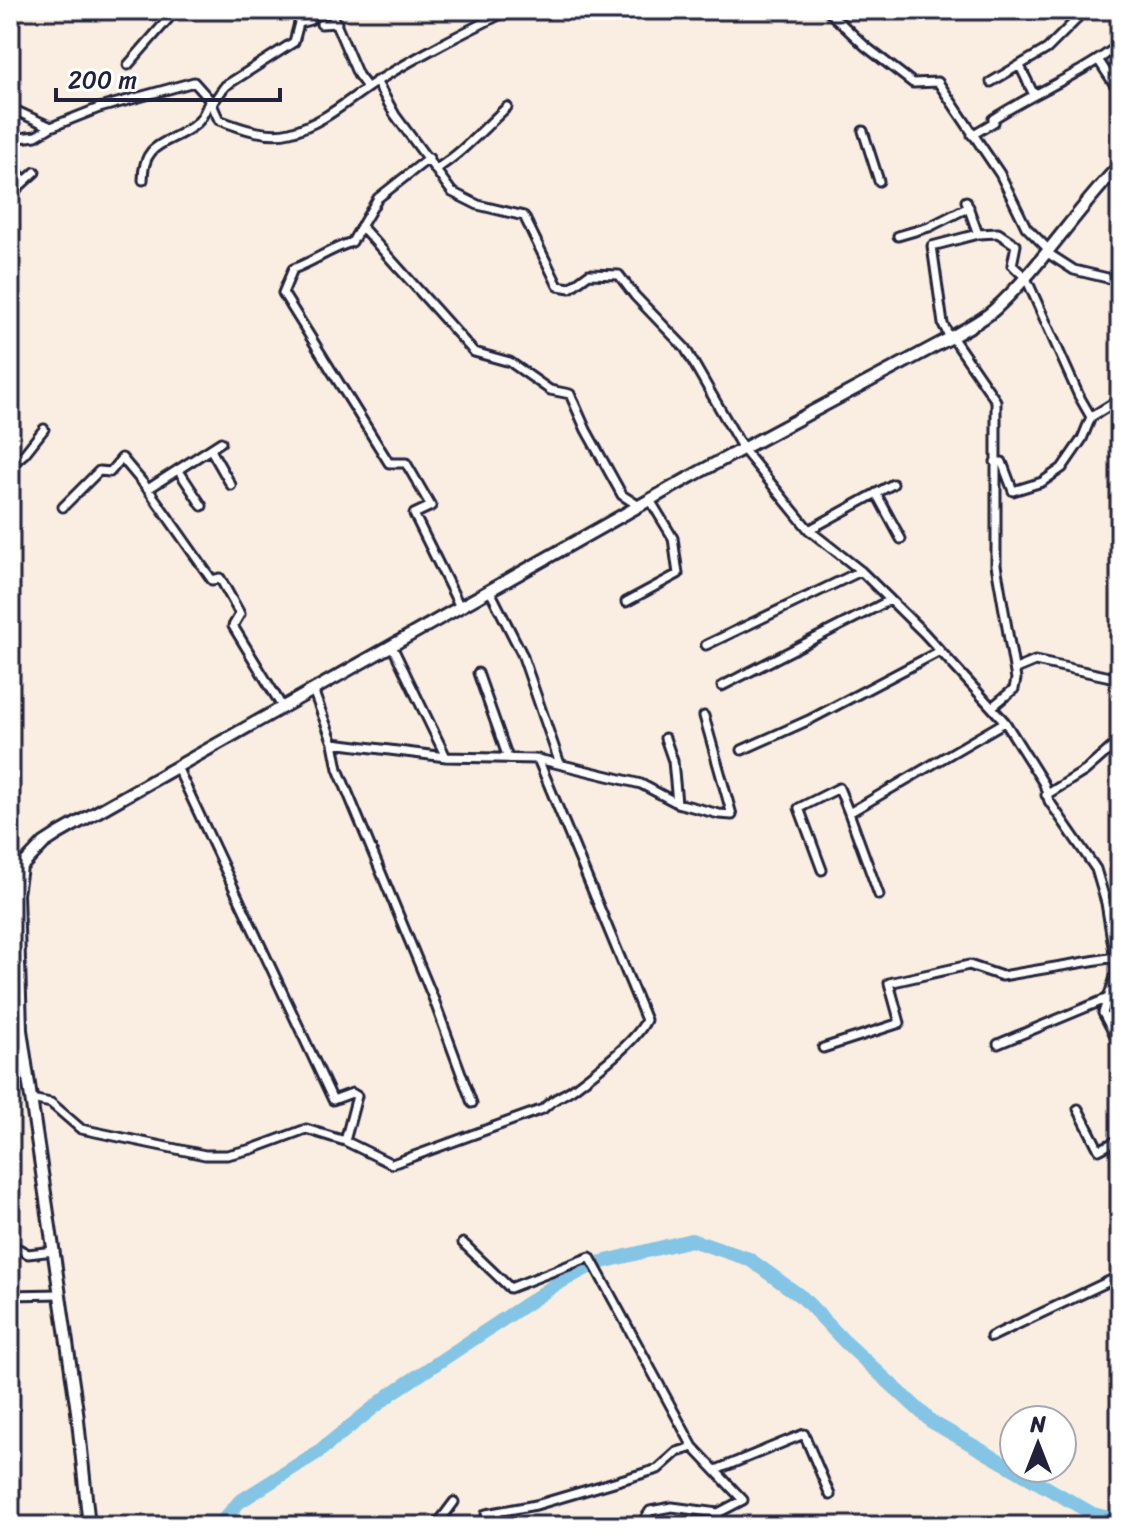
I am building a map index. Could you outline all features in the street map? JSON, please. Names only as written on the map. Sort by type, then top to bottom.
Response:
[{"type":"main road","points":[[89,1526],[77,1411],[21,1030],[14,886],[21,867],[44,843],[177,767],[645,503],[951,338],[991,313],[1026,278],[1098,187],[1120,165]]},
{"type":"street","points":[[128,65],[176,10]]},
{"type":"street","points":[[330,10],[358,75],[367,87]]},
{"type":"street","points":[[10,139],[36,136],[99,108],[194,82],[211,102],[219,120],[249,131],[288,133],[335,112],[367,87],[420,55],[509,10]]},
{"type":"street","points":[[827,10],[854,37],[913,83],[938,82],[1000,174],[1026,227],[1047,250],[1074,270],[1120,281]]},
{"type":"street","points":[[143,180],[143,164],[156,145],[179,135],[201,120],[225,86],[294,42],[299,23],[310,20]]},
{"type":"street","points":[[991,82],[1047,49],[1076,20]]},
{"type":"street","points":[[321,24],[337,23]]},
{"type":"street","points":[[972,135],[1012,106],[1099,61],[1117,46],[1120,57]]},
{"type":"street","points":[[1099,61],[1120,93]]},
{"type":"street","points":[[1020,66],[1034,95]]},
{"type":"street","points":[[376,81],[395,115],[452,192],[478,205],[524,216],[558,286],[570,288],[589,274],[619,275],[685,348],[743,449],[809,530],[861,571],[1005,722],[1044,784],[1046,795],[1096,869],[1106,903],[1117,971],[1103,1013],[1120,1045]]},
{"type":"street","points":[[436,169],[453,158],[507,107]]},
{"type":"street","points":[[10,108],[51,127]]},
{"type":"street","points":[[863,131],[879,181]]},
{"type":"street","points":[[429,158],[378,198],[352,242],[328,250],[314,261],[293,269],[283,293],[389,463],[406,463],[431,506],[414,514],[460,607]]},
{"type":"street","points":[[10,165],[25,181]]},
{"type":"street","points":[[10,195],[35,172]]},
{"type":"street","points":[[898,236],[929,227],[968,204],[978,234]]},
{"type":"street","points":[[361,226],[474,352],[510,362],[550,390],[570,394],[622,495],[645,503],[673,538],[678,574],[626,602]]},
{"type":"street","points":[[992,707],[1014,689],[1016,669],[996,565],[996,401],[943,324],[932,246],[978,234],[998,233],[1016,245],[1012,265],[1026,278],[1091,417]]},
{"type":"street","points":[[995,462],[1002,462],[1013,491],[1042,482],[1062,468],[1082,439],[1091,417],[1120,399]]},
{"type":"street","points":[[10,466],[44,429]]},
{"type":"street","points":[[148,489],[221,442]]},
{"type":"street","points":[[211,450],[231,485]]},
{"type":"street","points":[[63,507],[99,471],[110,472],[122,458],[148,489],[212,580],[220,578],[240,614],[233,626],[283,708]]},
{"type":"street","points":[[179,471],[202,506]]},
{"type":"street","points":[[809,530],[893,484]]},
{"type":"street","points":[[876,493],[901,539]]},
{"type":"street","points":[[706,645],[861,571]]},
{"type":"street","points":[[490,591],[522,654],[560,764]]},
{"type":"street","points":[[722,686],[890,600]]},
{"type":"street","points":[[392,646],[446,757]]},
{"type":"street","points":[[742,750],[837,706],[940,651]]},
{"type":"street","points":[[1016,669],[1035,661],[1120,679]]},
{"type":"street","points":[[478,673],[508,758]]},
{"type":"street","points":[[313,690],[333,743],[338,769],[438,1011],[472,1103]]},
{"type":"street","points":[[333,743],[446,757],[538,759],[641,784],[677,803],[732,815],[704,716]]},
{"type":"street","points":[[849,813],[1005,722]]},
{"type":"street","points":[[665,738],[673,761],[677,803]]},
{"type":"street","points":[[1046,795],[1085,771],[1120,740]]},
{"type":"street","points":[[31,1099],[51,1103],[81,1129],[205,1155],[227,1155],[252,1149],[306,1129],[345,1141],[392,1164],[543,1109],[552,1099],[594,1074],[608,1058],[640,1033],[646,1020],[538,759]]},
{"type":"street","points":[[177,767],[333,1100],[352,1093],[357,1096],[345,1141]]},
{"type":"street","points":[[822,870],[799,808],[839,788],[879,895]]},
{"type":"street","points":[[10,848],[21,867]]},
{"type":"street","points":[[823,1048],[900,1023],[889,983],[969,965],[1002,976],[1115,957]]},
{"type":"street","points":[[998,1044],[1106,999]]},
{"type":"street","points":[[10,1065],[25,1059]]},
{"type":"street","points":[[1078,1109],[1099,1150],[1120,1139]]},
{"type":"street","points":[[463,1243],[510,1288],[590,1257],[693,1447],[743,1500],[718,1513],[672,1507],[650,1511],[640,1526]]},
{"type":"street","points":[[10,1249],[19,1249],[28,1254],[54,1251]]},
{"type":"street","points":[[991,1337],[1120,1276]]},
{"type":"street","points":[[10,1295],[60,1294]]},
{"type":"street","points":[[716,1470],[804,1434],[830,1495]]},
{"type":"street","points":[[486,1514],[551,1501],[658,1469],[677,1452],[693,1447]]},
{"type":"street","points":[[438,1525],[454,1502]]},
{"type":"street","points":[[718,1513],[720,1526]]},
{"type":"waterway","points":[[218,1526],[239,1502],[318,1452],[392,1393],[555,1285],[594,1264],[691,1240],[749,1259],[803,1298],[844,1341],[932,1422],[1093,1514],[1120,1521]]}]
